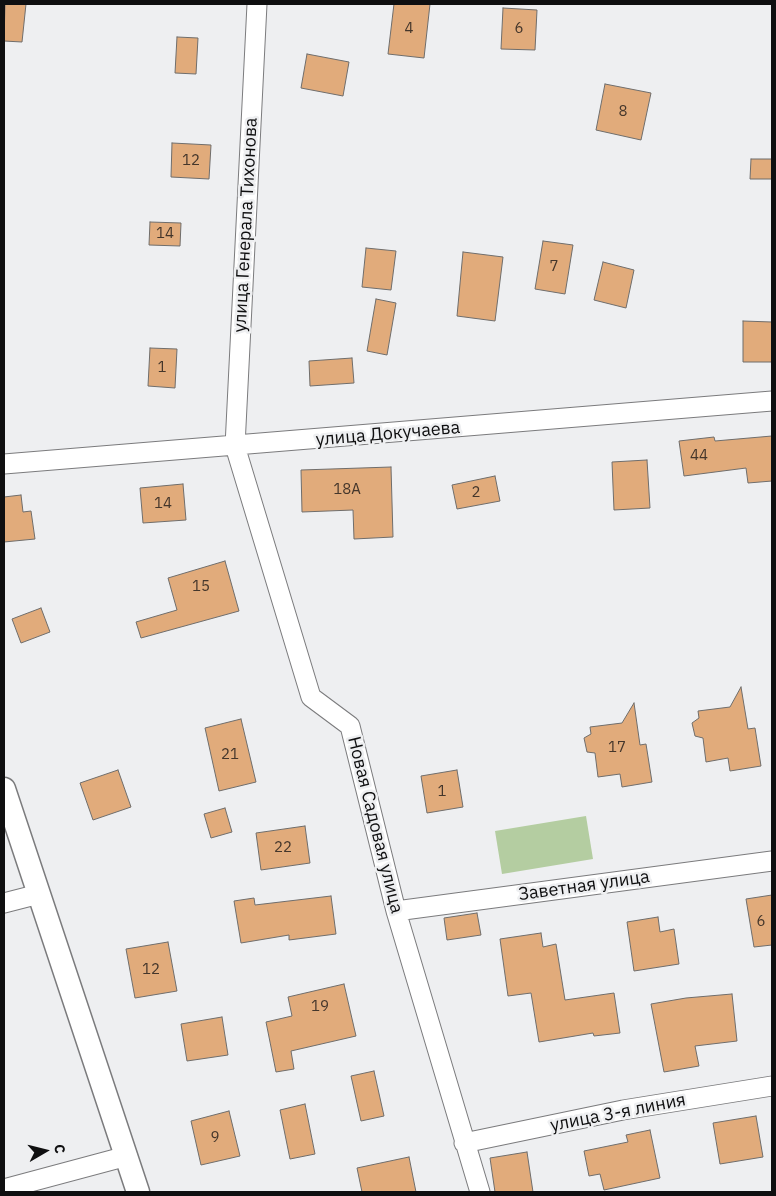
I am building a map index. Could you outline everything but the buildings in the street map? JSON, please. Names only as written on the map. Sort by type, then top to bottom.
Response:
[{"type":"street","name":"улица Генерала Тихонова","points":[[235,446],[257,4]]},
{"type":"street","name":"улица Докучаева","points":[[4,464],[772,401]]},
{"type":"street","name":"Новая Садовая улица","points":[[235,446],[311,697],[350,726],[396,911],[480,1192]]},
{"type":"street","points":[[4,789],[138,1192]]},
{"type":"street","name":"Заветная улица","points":[[396,911],[772,860]]},
{"type":"street","points":[[4,903],[39,894]]},
{"type":"street","name":"улица 3-я линия","points":[[464,1143],[623,1110],[772,1086]]},
{"type":"street","points":[[4,1190],[127,1156]]},
{"type":"green space","points":[[586,816],[593,859],[502,874],[495,831]]}]
